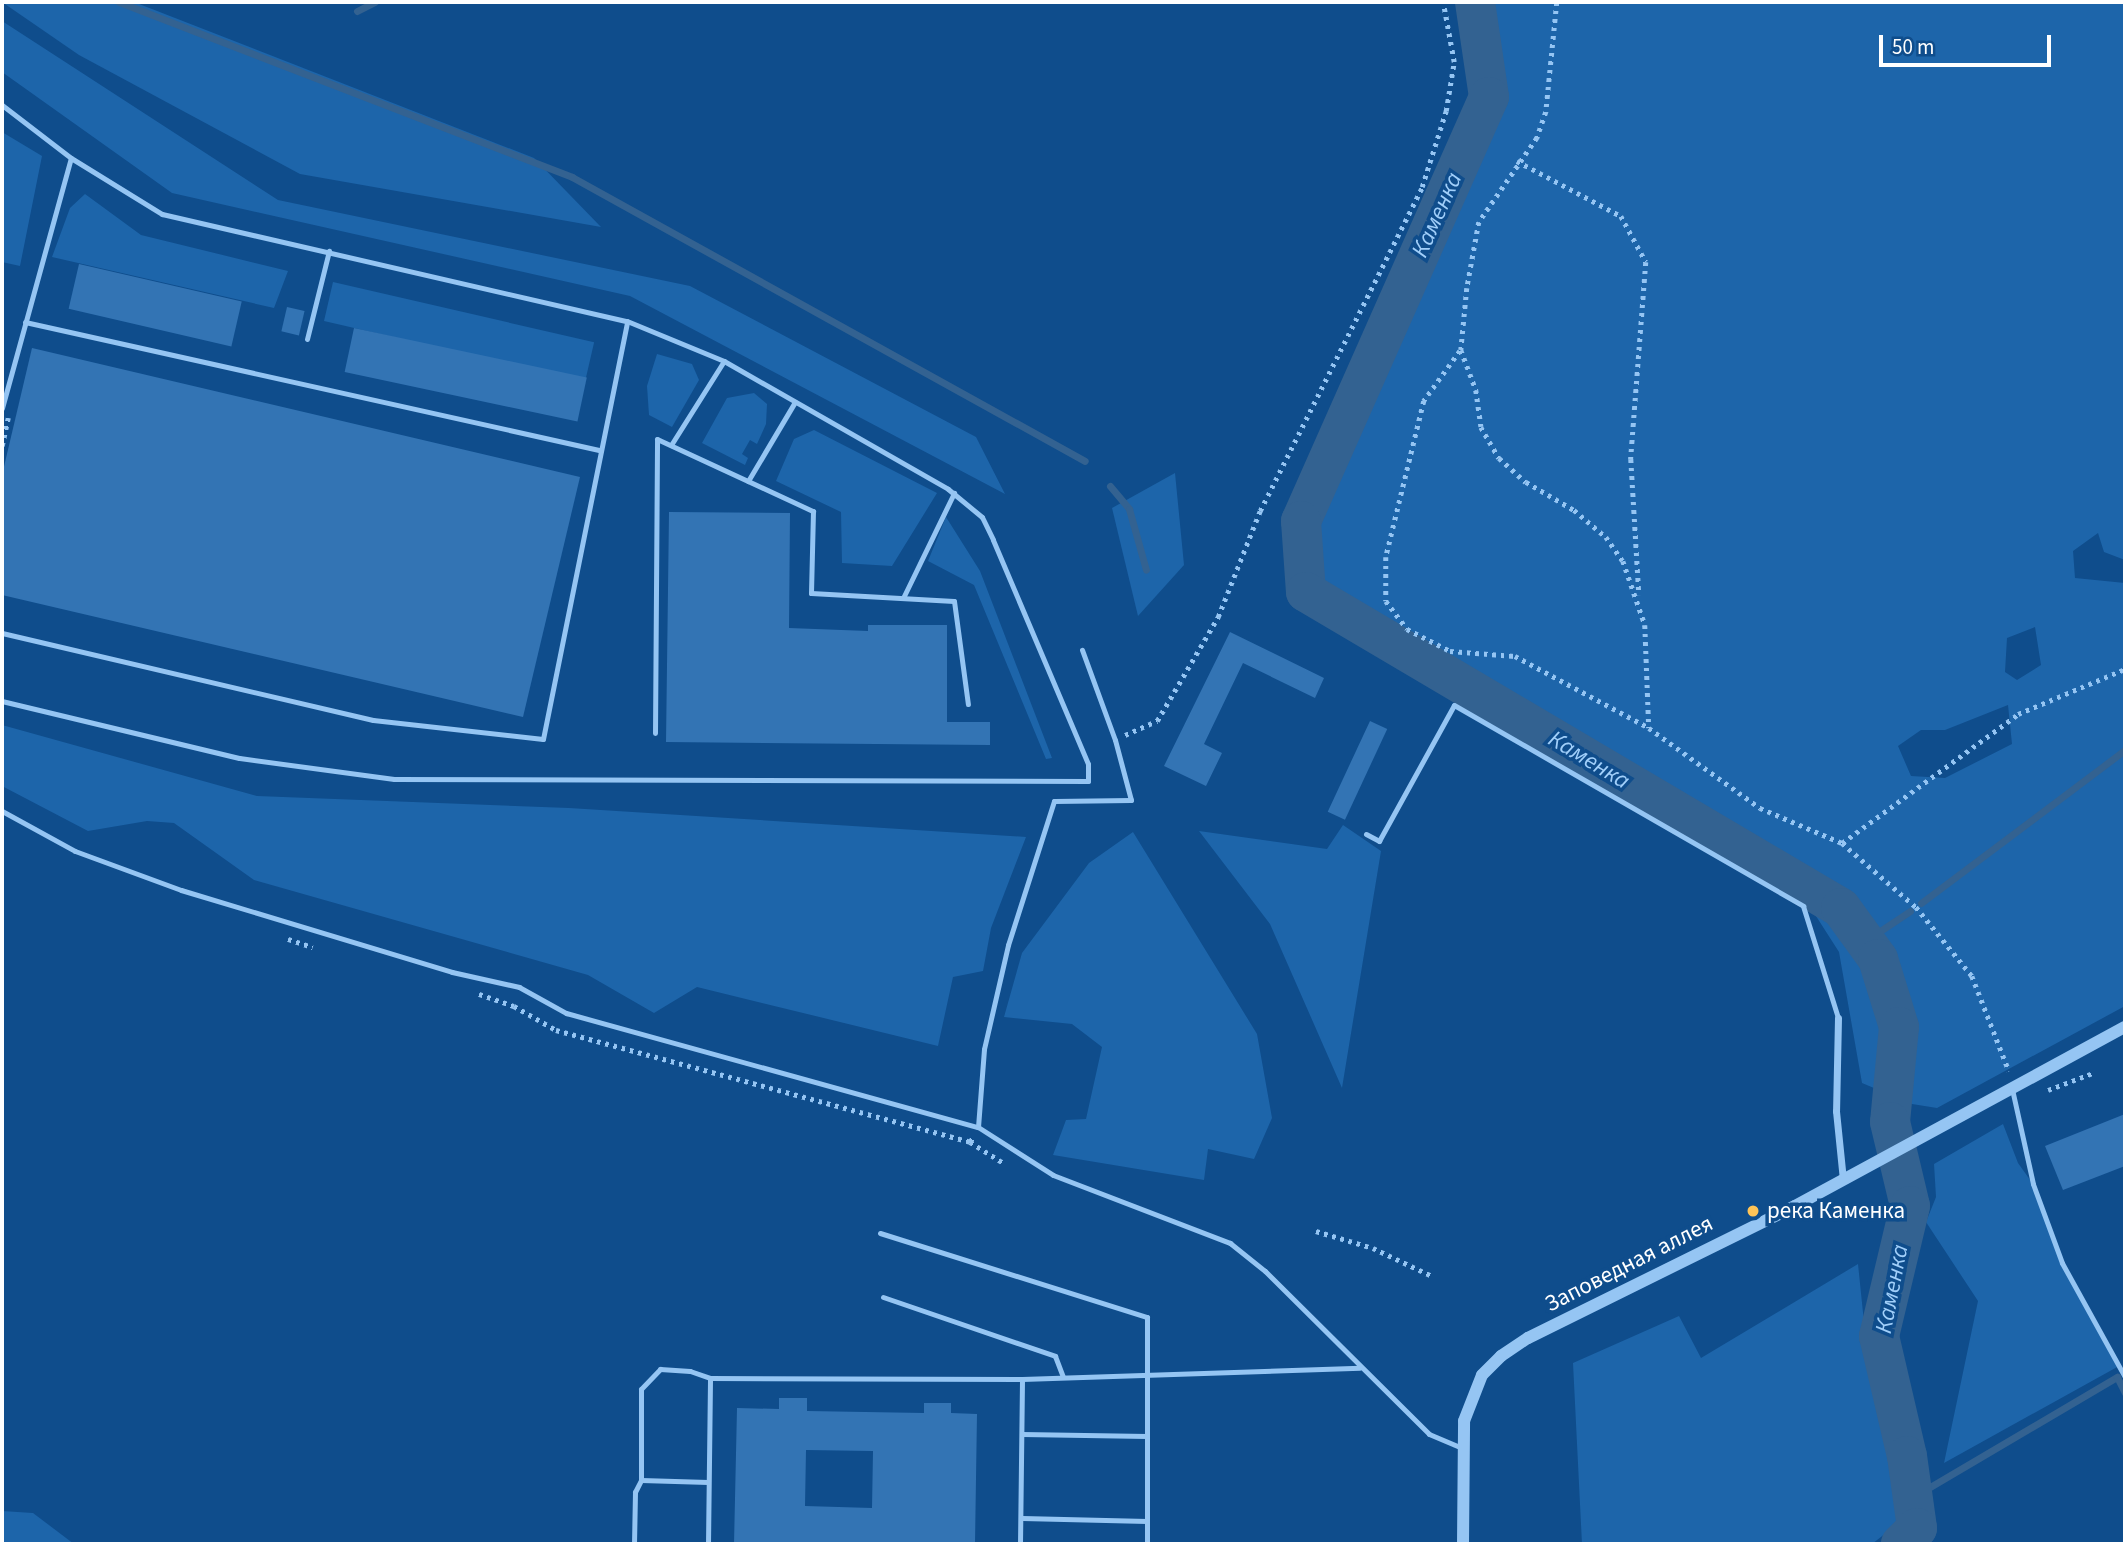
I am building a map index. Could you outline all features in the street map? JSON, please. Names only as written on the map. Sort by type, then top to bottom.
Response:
[{"type":"street","points":[[1838,1018],[1836,1111],[1843,1180]]},
{"type":"street","points":[[2012,1089],[2125,1027]]},
{"type":"street","name":"Заповедная аллея","points":[[1463,1544],[1462,1448],[1471,1396],[1482,1375],[1501,1356],[1528,1338],[1843,1180],[2012,1089]]},
{"type":"lane","points":[[2,105],[71,158],[162,214],[627,321],[724,361],[954,493],[982,517],[993,540],[1088,764],[1088,781],[394,779],[239,758],[2,701]]},
{"type":"lane","points":[[2,408],[71,158]]},
{"type":"lane","points":[[307,339],[329,251]]},
{"type":"lane","points":[[2,633],[373,720],[543,739],[627,321]]},
{"type":"lane","points":[[25,322],[599,450]]},
{"type":"lane","points":[[671,445],[724,361]]},
{"type":"lane","points":[[748,481],[795,402]]},
{"type":"lane","points":[[655,733],[657,439],[813,511],[811,593],[954,601],[968,705]]},
{"type":"lane","points":[[903,598],[954,493]]},
{"type":"lane","points":[[978,1127],[984,1049],[1008,945],[1054,802],[1131,800],[1115,740],[1082,650]]},
{"type":"lane","points":[[1366,834],[1379,841],[1454,705],[1803,906],[1838,1018]]},
{"type":"lane","points":[[2,811],[75,851],[181,890],[440,968],[519,987],[566,1013],[978,1127],[1053,1175],[1230,1243],[1265,1270],[1429,1434],[1462,1448]]},
{"type":"lane","points":[[2012,1089],[2033,1184],[2063,1262],[2125,1377]]},
{"type":"lane","points":[[880,1233],[1147,1318],[1147,1544]]},
{"type":"lane","points":[[883,1297],[1055,1356],[1063,1377]]},
{"type":"lane","points":[[634,1544],[635,1492],[641,1480],[641,1389],[660,1369],[690,1371],[710,1378],[1022,1379],[1360,1367]]},
{"type":"lane","points":[[708,1544],[710,1378]]},
{"type":"lane","points":[[1020,1544],[1022,1379]]},
{"type":"lane","points":[[1022,1434],[1147,1436]]},
{"type":"lane","points":[[641,1480],[708,1482]]},
{"type":"lane","points":[[1022,1517],[1147,1521]]},
{"type":"path","points":[[1115,740],[1157,721],[1218,617],[1260,511],[1422,187],[1446,111],[1454,62],[1443,2]]},
{"type":"path","points":[[1557,2],[1546,112],[1537,138],[1517,161],[1479,222],[1461,350],[1424,401],[1386,557],[1386,601],[1407,629],[1450,651],[1515,656],[1649,728],[1760,808],[1842,844],[1916,907],[1972,976],[2012,1089]]},
{"type":"path","points":[[1517,161],[1621,216],[1646,262],[1631,459],[1639,598],[1645,625],[1649,728]]},
{"type":"path","points":[[1461,350],[1476,390],[1481,427],[1499,458],[1606,537],[1623,561],[1639,598]]},
{"type":"path","points":[[1842,844],[2018,714],[2125,669]]},
{"type":"path","points":[[275,935],[326,950]]},
{"type":"path","points":[[468,991],[514,1006],[556,1030],[970,1142],[978,1127]]},
{"type":"path","points":[[1317,1231],[1373,1248],[1432,1276]]},
{"type":"shaded area","points":[[2,2],[134,2],[534,158],[601,227],[300,174],[79,55]]},
{"type":"shaded area","points":[[1490,2],[2125,2],[2125,560],[2104,552],[2098,533],[2073,551],[2075,578],[2125,583],[2125,1006],[1937,1108],[1912,1104],[1862,1083],[1839,952],[1807,902],[1308,598],[1316,526],[1504,100]],"holes":[[[2035,627],[2041,665],[2017,680],[2005,672],[2007,638]],[[2008,705],[2012,744],[1945,778],[1911,776],[1898,746],[1921,730],[1945,730]]]},
{"type":"shaded area","points":[[2,21],[278,200],[690,286],[976,437],[1005,494],[630,296],[172,193],[2,72]]},
{"type":"shaded area","points":[[2,132],[42,156],[20,266],[2,262]]},
{"type":"shaded area","points":[[85,194],[141,235],[288,271],[274,308],[52,257],[70,208]]},
{"type":"shaded area","points":[[333,282],[594,342],[585,381],[324,321]]},
{"type":"shaded area","points":[[657,354],[692,364],[699,380],[672,427],[649,415],[647,386]]},
{"type":"shaded area","points":[[754,393],[767,404],[766,424],[757,444],[750,440],[742,454],[748,458],[745,465],[702,443],[727,398]]},
{"type":"shaded area","points":[[814,430],[937,493],[892,566],[842,563],[841,512],[776,481],[794,439]]},
{"type":"shaded area","points":[[1175,473],[1184,565],[1138,616],[1112,508]]},
{"type":"shaded area","points":[[946,517],[980,571],[1052,758],[1046,759],[974,585],[928,561]]},
{"type":"shaded area","points":[[2,725],[257,796],[569,808],[1026,837],[991,928],[983,971],[953,977],[938,1046],[697,987],[654,1013],[588,975],[254,880],[174,823],[147,821],[88,831],[2,786]]},
{"type":"shaded area","points":[[1343,825],[1381,851],[1342,1088],[1270,924],[1199,831],[1327,849]]},
{"type":"shaded area","points":[[1133,832],[1257,1034],[1272,1118],[1254,1159],[1208,1149],[1204,1180],[1053,1155],[1066,1120],[1086,1119],[1102,1047],[1072,1024],[1004,1017],[1022,953],[1089,863]]},
{"type":"shaded area","points":[[2003,1124],[2018,1163],[2033,1184],[2062,1263],[2119,1366],[1944,1463],[1978,1301],[1926,1222],[1936,1197],[1934,1164]]},
{"type":"shaded area","points":[[1858,1264],[1865,1332],[1894,1463],[1900,1522],[1872,1544],[1582,1544],[1573,1363],[1679,1316],[1701,1358]]},
{"type":"shaded area","points":[[2,1511],[33,1513],[74,1544],[2,1544]]},
{"type":"building","points":[[79,264],[242,302],[231,346],[69,309]]},
{"type":"building","points":[[287,307],[305,311],[299,335],[281,331]]},
{"type":"building","points":[[354,328],[587,377],[577,421],[345,372]]},
{"type":"building","points":[[32,348],[580,477],[523,717],[2,595],[2,475]]},
{"type":"building","points":[[669,512],[790,513],[789,628],[868,631],[868,625],[947,625],[947,722],[990,722],[990,745],[666,742]]},
{"type":"building","points":[[1230,632],[1324,678],[1315,698],[1243,663],[1204,744],[1222,753],[1206,786],[1164,766]]},
{"type":"building","points":[[1370,721],[1387,729],[1345,820],[1328,812]]},
{"type":"building","points":[[2125,1114],[2125,1166],[2063,1190],[2045,1146]]},
{"type":"building","points":[[779,1398],[807,1398],[807,1411],[924,1413],[924,1403],[951,1403],[951,1413],[977,1414],[975,1544],[734,1544],[737,1408],[779,1409]],"holes":[[[806,1450],[873,1451],[872,1508],[805,1506]]]},
{"type":"waterway","points":[[119,2],[572,177],[1085,461]]},
{"type":"waterway","points":[[357,11],[375,2]]},
{"type":"waterway","name":"Каменка","points":[[1475,2],[1489,97],[1301,521],[1306,592],[1841,908],[1878,959],[1899,1027],[1890,1122],[1910,1206],[1879,1336],[1907,1456],[1917,1528],[1901,1544]]},
{"type":"waterway","points":[[1110,486],[1129,509],[1146,570]]},
{"type":"waterway","points":[[1921,903],[2125,750]]},
{"type":"waterway","points":[[1865,941],[1910,911]]},
{"type":"waterway","points":[[1913,1497],[2117,1377],[2125,1393]]},
{"type":"place","name":"река Каменка","points":[[1753,1211]]}]
